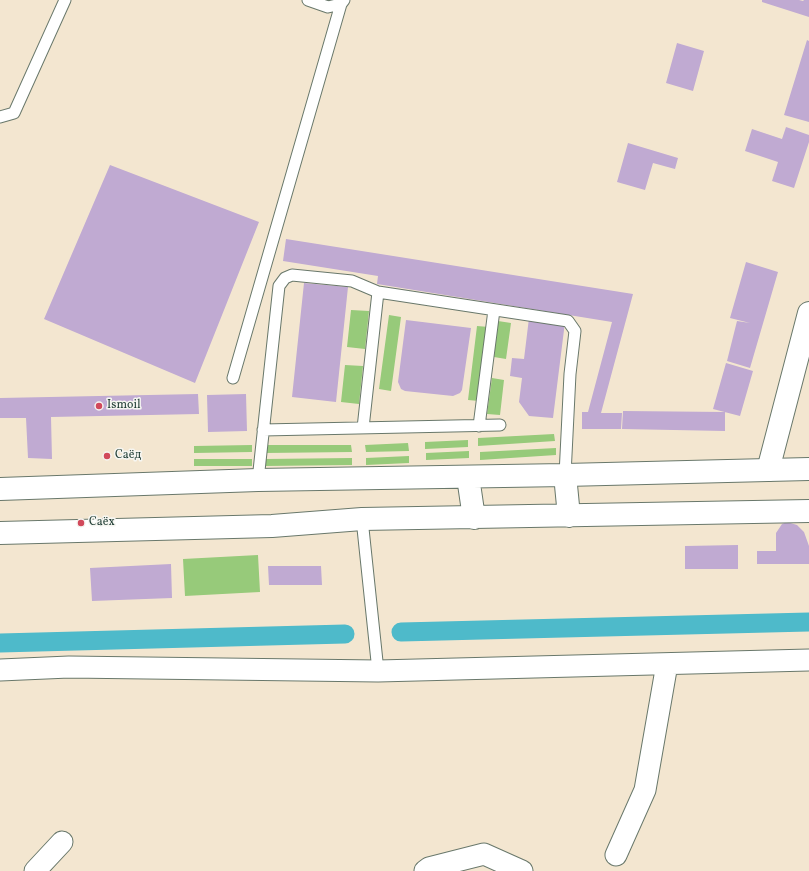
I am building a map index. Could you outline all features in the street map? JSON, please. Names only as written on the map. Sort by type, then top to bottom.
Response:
[{"type":"main road","points":[[768,470],[809,313]]},
{"type":"main road","points":[[0,489],[258,480],[809,469]]},
{"type":"main road","points":[[565,475],[569,516]]},
{"type":"main road","points":[[468,476],[474,518]]},
{"type":"main road","points":[[0,533],[272,526],[362,519],[809,511]]},
{"type":"street","points":[[0,670],[69,667],[378,671],[809,660]]},
{"type":"street","points":[[616,855],[645,790],[667,664]]},
{"type":"street","points":[[35,871],[62,842]]},
{"type":"street","points":[[425,871],[430,868],[484,854],[522,871]]},
{"type":"lane","points":[[0,117],[14,113],[65,0]]},
{"type":"lane","points":[[308,0],[328,7],[343,2]]},
{"type":"lane","points":[[232,378],[343,2]]},
{"type":"lane","points":[[258,480],[279,286],[284,278],[292,275],[352,281],[378,292],[568,321],[575,331],[570,374],[565,475]]},
{"type":"lane","points":[[363,428],[378,292]]},
{"type":"lane","points":[[479,426],[494,310]]},
{"type":"lane","points":[[263,430],[500,425]]},
{"type":"lane","points":[[362,519],[378,671]]},
{"type":"green space","points":[[351,310],[369,311],[365,349],[347,347]]},
{"type":"green space","points":[[389,315],[401,317],[391,391],[379,389]]},
{"type":"green space","points":[[498,321],[511,323],[506,359],[494,357]]},
{"type":"green space","points":[[477,326],[489,327],[479,401],[468,400]]},
{"type":"green space","points":[[345,365],[363,366],[359,404],[341,402]]},
{"type":"green space","points":[[492,378],[504,380],[500,415],[487,414]]},
{"type":"green space","points":[[554,434],[555,441],[478,446],[478,438]]},
{"type":"green space","points":[[468,440],[468,447],[425,449],[425,442]]},
{"type":"green space","points":[[408,443],[409,451],[366,452],[365,445]]},
{"type":"green space","points":[[252,445],[252,452],[194,453],[194,446]]},
{"type":"green space","points":[[265,445],[351,445],[352,452],[265,453]]},
{"type":"green space","points":[[556,448],[556,455],[480,460],[480,452]]},
{"type":"green space","points":[[469,451],[469,458],[426,460],[426,453]]},
{"type":"green space","points":[[409,456],[409,463],[366,465],[366,458]]},
{"type":"green space","points":[[352,458],[352,465],[265,466],[265,459]]},
{"type":"green space","points":[[194,459],[252,459],[252,466],[194,466]]},
{"type":"green space","points":[[258,555],[260,592],[185,596],[183,559]]},
{"type":"building","points":[[762,0],[809,0],[809,17],[762,2]]},
{"type":"building","points":[[807,40],[809,41],[809,122],[784,115]]},
{"type":"building","points":[[677,43],[704,51],[693,91],[666,83]]},
{"type":"building","points":[[786,127],[809,135],[809,142],[794,188],[772,181],[778,162],[745,151],[752,129],[782,139]]},
{"type":"building","points":[[628,143],[678,158],[675,169],[653,163],[645,190],[617,182]]},
{"type":"building","points":[[110,165],[259,222],[195,383],[44,319]]},
{"type":"building","points":[[286,239],[633,294],[601,413],[622,413],[621,429],[582,429],[582,412],[588,412],[612,322],[377,284],[378,276],[283,261]]},
{"type":"building","points":[[746,262],[778,272],[750,368],[727,361],[737,321],[750,323],[730,318]]},
{"type":"building","points":[[304,283],[348,287],[336,402],[292,397]]},
{"type":"building","points":[[529,318],[565,322],[553,418],[529,416],[519,402],[522,378],[510,376],[512,358],[524,359]]},
{"type":"building","points":[[406,320],[471,328],[462,390],[460,393],[453,396],[405,391],[401,389],[398,382]]},
{"type":"building","points":[[726,363],[753,371],[740,416],[713,409]]},
{"type":"building","name":"Ismoil","points":[[198,394],[199,414],[51,417],[52,459],[28,458],[26,418],[0,418],[0,398]]},
{"type":"building","points":[[246,394],[247,431],[208,432],[207,395]]},
{"type":"building","points":[[623,411],[725,412],[725,431],[622,429]]},
{"type":"building","points":[[787,522],[797,525],[804,532],[809,546],[809,564],[757,564],[757,551],[776,551],[776,533],[782,524]]},
{"type":"building","points":[[738,545],[738,569],[685,569],[685,546]]},
{"type":"building","points":[[171,564],[172,598],[92,601],[90,568]]},
{"type":"building","points":[[268,566],[321,566],[322,585],[269,585]]},
{"type":"waterway","points":[[401,632],[809,622]]},
{"type":"waterway","points":[[0,643],[345,634]]},
{"type":"place","name":"Ismoil","points":[[99,406]]},
{"type":"place","name":"Саёд","points":[[107,456]]},
{"type":"place","name":"Саёх","points":[[81,523]]}]
